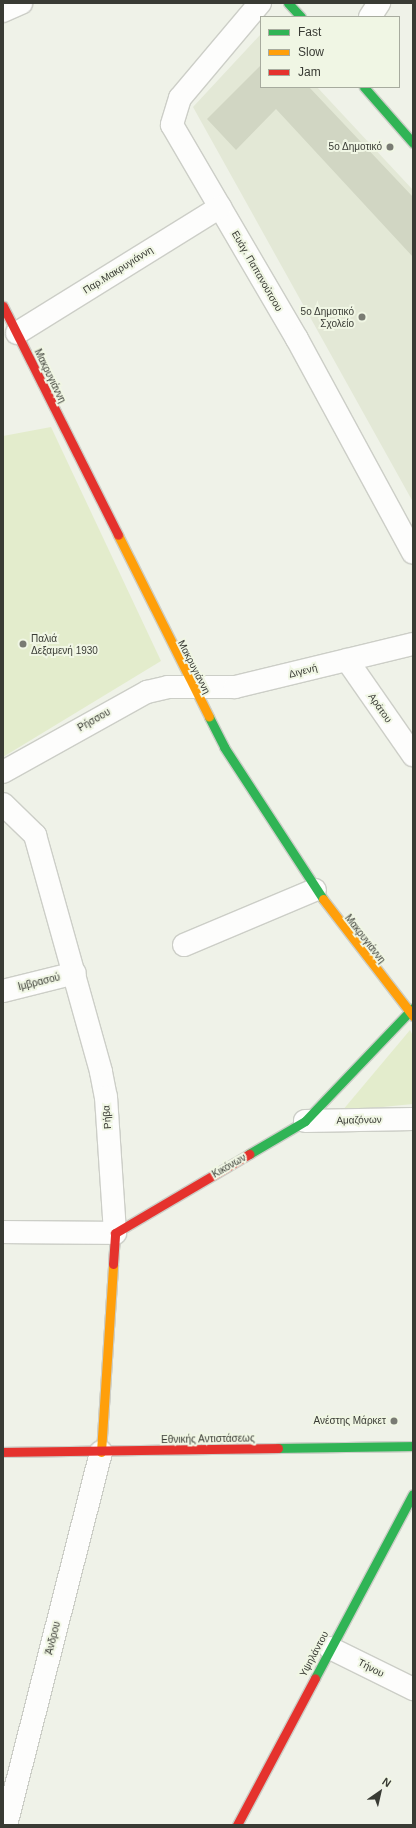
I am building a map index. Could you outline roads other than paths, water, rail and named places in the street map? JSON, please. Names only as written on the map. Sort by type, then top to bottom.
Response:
[{"type":"street","points":[[3,11],[21,3]]},
{"type":"street","name":"Ευάγ. Παπανούτσου","points":[[260,3],[180,98],[174,111],[172,125],[296,339],[413,553]]},
{"type":"street","points":[[288,3],[300,16]]},
{"type":"street","points":[[371,16],[379,3]]},
{"type":"street","points":[[365,88],[413,143]]},
{"type":"street","name":"Παρ.Μακρυγιάννη","points":[[17,333],[220,207]]},
{"type":"street","name":"Μακρυγιάννη","points":[[3,306],[192,687],[224,747],[315,890],[354,945],[412,1012]]},
{"type":"street","name":"Διγενή","points":[[192,687],[235,687],[413,644]]},
{"type":"street","name":"Αράτου","points":[[347,660],[413,755]]},
{"type":"street","name":"Ρήσσου","points":[[3,772],[147,692],[192,687]]},
{"type":"street","name":"Ρήβα","points":[[3,804],[35,835],[75,973],[104,1086],[115,1232],[101,1452]]},
{"type":"street","points":[[184,945],[315,890]]},
{"type":"street","name":"Ιμβρασού","points":[[3,991],[75,973]]},
{"type":"street","name":"Κικόνων","points":[[115,1232],[305,1121],[412,1012]]},
{"type":"street","name":"Αμαζόνων","points":[[305,1121],[413,1119]]},
{"type":"street","points":[[3,1232],[115,1232]]},
{"type":"street","name":"Εθνικής Αντιστάσεως","points":[[3,1452],[101,1452],[413,1446]]},
{"type":"street","name":"Άνδρου","points":[[6,1825],[101,1452]]},
{"type":"street","name":"Υψηλάντου","points":[[237,1825],[413,1494]]},
{"type":"street","name":"Τήνου","points":[[330,1648],[413,1689]]},
{"type":"place","name":"5ο Δημοτικό","points":[[390,147]]},
{"type":"place","name":"5ο Δημοτικό Σχολείο","points":[[362,317]]},
{"type":"place","name":"Παλιά Δεξαμενή 1930","points":[[23,644]]},
{"type":"place","name":"Ανέστης Μάρκετ","points":[[394,1421]]}]
